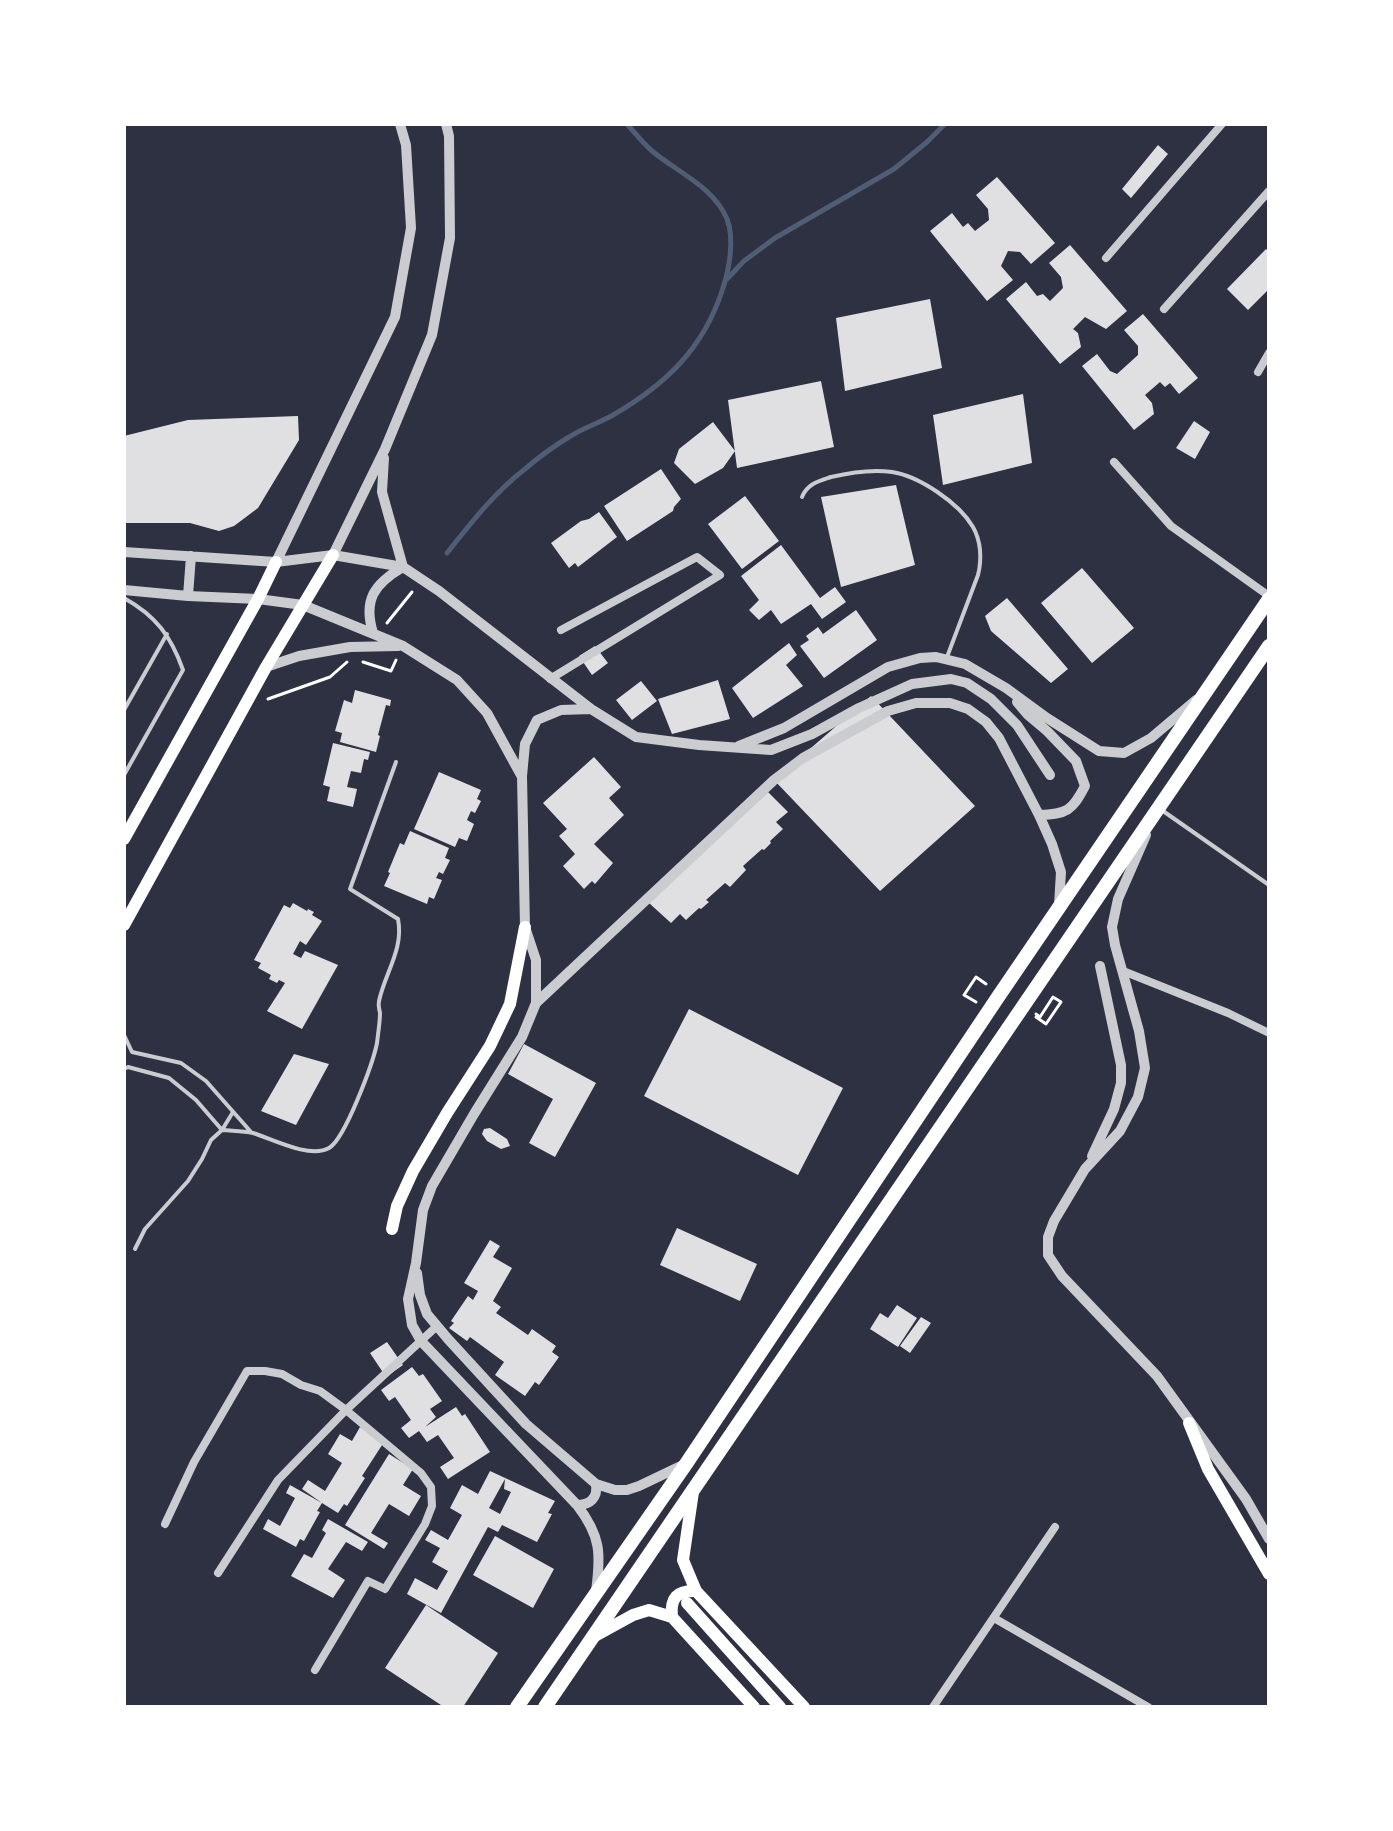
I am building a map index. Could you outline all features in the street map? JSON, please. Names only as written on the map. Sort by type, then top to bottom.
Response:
[{"type":"main road","points":[[124,925],[266,667],[333,555]]},
{"type":"main road","points":[[124,839],[276,562]]},
{"type":"main road","points":[[517,1707],[686,1464],[1269,598]]},
{"type":"main road","points":[[545,1707],[1269,646]]},
{"type":"main road","points":[[392,1229],[397,1206],[413,1171],[490,1046],[510,1004],[525,927]]},
{"type":"main road","points":[[1189,1423],[1208,1469],[1269,1574]]},
{"type":"main road","points":[[693,1489],[683,1560],[696,1591],[804,1707]]},
{"type":"main road","points":[[672,1617],[671,1606],[676,1596],[685,1591],[696,1591]]},
{"type":"main road","points":[[687,1603],[780,1707]]},
{"type":"main road","points":[[590,1639],[633,1615],[649,1610],[672,1617],[754,1707]]},
{"type":"street","points":[[276,562],[395,317],[411,228],[406,145],[400,124]]},
{"type":"street","points":[[333,555],[385,449],[432,335],[450,238],[449,136],[446,124]]},
{"type":"street","points":[[1106,258],[1222,124]]},
{"type":"street","points":[[1164,309],[1269,191]]},
{"type":"street","points":[[1258,372],[1269,353]]},
{"type":"street","points":[[385,449],[382,492],[403,567]]},
{"type":"street","points":[[1114,462],[1171,526],[1269,598]]},
{"type":"street","points":[[124,552],[276,562],[333,555],[403,567],[439,591],[591,709],[636,737],[771,750],[812,734],[912,684],[951,679],[967,683],[991,699],[1017,725],[1050,775]]},
{"type":"street","points":[[188,596],[191,556]]},
{"type":"street","points":[[550,679],[720,575],[697,557],[561,630]]},
{"type":"street","points":[[373,633],[369,606],[373,592],[382,581],[403,567]]},
{"type":"street","points":[[124,590],[303,605],[403,646],[457,680],[487,713],[522,776]]},
{"type":"street","points":[[266,667],[299,656],[350,647],[403,646]]},
{"type":"street","points":[[735,748],[784,728],[888,667],[920,658],[936,657],[965,664],[1099,751],[1124,753],[1151,738],[1206,691]]},
{"type":"street","points":[[1006,688],[1028,715],[1076,761],[1085,786],[1075,805],[1058,814],[1039,815]]},
{"type":"street","points":[[536,1003],[774,780],[803,758],[888,711],[916,703],[950,703],[968,709],[986,722],[999,738],[1052,844],[1061,872],[1058,909]]},
{"type":"street","points":[[591,709],[561,710],[537,720],[525,744],[522,776],[525,927],[536,960],[536,1003],[522,1037],[432,1186],[423,1210],[408,1299],[412,1325],[421,1341],[589,1520],[600,1556],[595,1596]]},
{"type":"street","points":[[1085,1169],[1120,1131],[1138,1097],[1145,1068],[1139,1031],[1112,927],[1118,899],[1158,807]]},
{"type":"street","points":[[1100,966],[1121,1065],[1121,1083],[1114,1109],[1098,1145],[1054,1221],[1048,1237],[1048,1255],[1062,1276],[1157,1376],[1246,1499],[1269,1539]]},
{"type":"street","points":[[1123,971],[1269,1033]]},
{"type":"street","points":[[416,1263],[420,1295],[427,1314],[526,1424],[596,1484],[627,1490],[686,1464]]},
{"type":"street","points":[[218,1573],[278,1480],[346,1410],[437,1326]]},
{"type":"street","points":[[165,1524],[194,1462],[247,1371],[282,1374],[320,1391],[421,1473],[431,1487],[432,1506],[425,1524],[385,1589],[368,1581],[315,1670]]},
{"type":"street","points":[[577,1505],[590,1503],[595,1498],[596,1484]]},
{"type":"street","points":[[933,1707],[1055,1527]]},
{"type":"street","points":[[994,1618],[1148,1707]]},
{"type":"lane","points":[[802,497],[805,489],[819,481],[860,470],[894,472],[928,486],[954,506],[972,526],[979,542],[981,564],[946,659]]},
{"type":"lane","points":[[124,598],[142,609],[167,634],[183,670],[124,775]]},
{"type":"lane","points":[[124,710],[167,634]]},
{"type":"lane","points":[[124,1069],[128,1067],[169,1078],[196,1100],[222,1130],[251,1132],[311,1152],[329,1149],[339,1138],[353,1111],[377,1046],[378,1003],[401,933],[398,919],[350,889],[396,762]]},
{"type":"lane","points":[[1158,807],[1269,885]]},
{"type":"lane","points":[[124,1035],[132,1052],[181,1063],[206,1081],[251,1132]]},
{"type":"lane","points":[[135,1249],[145,1229],[188,1181],[211,1140],[222,1130],[233,1112]]},
{"type":"path","points":[[364,663],[391,671]]},
{"type":"path","points":[[976,977],[964,995],[976,1003],[990,982]]},
{"type":"path","points":[[1040,1017],[1053,997],[1061,1002],[1046,1024]]},
{"type":"building","points":[[1158,145],[1168,154],[1131,198],[1122,189]]},
{"type":"building","points":[[997,177],[1055,243],[1031,264],[1020,252],[1008,251],[1001,266],[1013,280],[987,301],[930,231],[952,213],[963,227],[968,223],[975,231],[989,220],[988,209],[976,195]]},
{"type":"building","points":[[1070,245],[1127,311],[1106,329],[1085,317],[1073,329],[1078,333],[1081,347],[1060,364],[1006,299],[1026,282],[1037,296],[1043,294],[1050,301],[1063,288],[1061,277],[1049,263]]},
{"type":"building","points":[[1266,249],[1269,252],[1269,289],[1248,310],[1227,289]]},
{"type":"building","points":[[930,299],[942,368],[845,391],[836,318]]},
{"type":"building","points":[[1143,314],[1198,378],[1179,394],[1170,383],[1165,387],[1160,382],[1145,395],[1152,403],[1154,414],[1134,430],[1082,366],[1097,354],[1110,371],[1117,374],[1138,355],[1138,346],[1124,330]]},
{"type":"building","points":[[821,381],[834,447],[737,468],[728,400]]},
{"type":"building","points":[[1023,394],[1032,463],[943,485],[933,415]]},
{"type":"building","points":[[298,416],[299,440],[258,508],[234,526],[219,531],[190,523],[124,523],[124,436],[188,420]]},
{"type":"building","points":[[1194,421],[1210,432],[1195,459],[1176,448]]},
{"type":"building","points":[[713,422],[735,451],[723,468],[695,484],[674,463],[679,449]]},
{"type":"building","points":[[661,469],[681,499],[673,511],[627,541],[604,506]]},
{"type":"building","points":[[896,485],[915,565],[841,587],[821,497]]},
{"type":"building","points":[[745,496],[779,541],[742,569],[708,524]]},
{"type":"building","points":[[599,512],[617,537],[578,567],[575,563],[569,568],[551,543]]},
{"type":"building","points":[[781,545],[820,598],[835,587],[846,602],[822,619],[811,604],[781,624],[771,610],[759,620],[749,610],[759,600],[741,576]]},
{"type":"building","points":[[1082,568],[1134,628],[1092,663],[1041,603]]},
{"type":"building","points":[[1007,598],[1068,669],[1051,683],[991,631],[985,616]]},
{"type":"building","points":[[856,610],[877,640],[824,678],[800,646],[809,640],[806,636],[818,627],[823,634]]},
{"type":"building","points":[[789,643],[797,655],[786,665],[803,686],[753,718],[732,688]]},
{"type":"building","points":[[595,646],[608,663],[592,675],[579,656]]},
{"type":"building","points":[[718,680],[730,719],[672,734],[658,699]]},
{"type":"building","points":[[641,681],[657,701],[632,720],[616,700]]},
{"type":"building","points":[[355,690],[391,700],[390,706],[386,705],[376,752],[340,742],[342,733],[335,731],[344,700],[352,703]]},
{"type":"building","points":[[871,696],[975,806],[880,891],[774,780]]},
{"type":"building","points":[[333,743],[370,752],[368,760],[364,759],[361,773],[351,771],[347,787],[357,789],[353,807],[327,801],[330,787],[323,785]]},
{"type":"building","points":[[594,757],[621,787],[609,798],[624,815],[594,844],[613,863],[595,884],[592,881],[584,889],[563,866],[575,854],[559,836],[567,829],[543,803]]},
{"type":"building","points":[[439,772],[481,790],[477,799],[481,801],[467,820],[474,824],[467,841],[459,838],[455,847],[414,829]]},
{"type":"building","points":[[768,792],[788,812],[776,822],[783,829],[764,850],[743,866],[746,870],[730,887],[725,883],[706,900],[709,902],[701,909],[686,920],[680,914],[671,923],[649,903]]},
{"type":"building","points":[[410,831],[449,848],[445,858],[450,860],[443,874],[439,872],[436,878],[442,880],[434,899],[429,897],[427,904],[384,886],[400,843],[404,845]]},
{"type":"building","points":[[293,903],[314,912],[312,915],[322,921],[306,945],[300,941],[293,954],[301,958],[305,951],[338,965],[302,1029],[267,1011],[285,983],[269,979],[271,975],[258,968],[261,963],[254,960],[284,905],[290,908]]},
{"type":"building","points":[[689,1009],[843,1088],[798,1175],[644,1096]]},
{"type":"building","points":[[524,1044],[596,1083],[555,1157],[529,1143],[553,1099],[508,1074]]},
{"type":"building","points":[[294,1054],[329,1064],[296,1125],[261,1111]]},
{"type":"building","points":[[490,1128],[507,1139],[510,1146],[501,1149],[487,1141],[482,1134],[484,1129]]},
{"type":"building","points":[[677,1228],[757,1264],[740,1301],[660,1265]]},
{"type":"building","points":[[490,1240],[500,1246],[493,1257],[512,1268],[493,1301],[501,1307],[496,1313],[528,1335],[532,1329],[556,1346],[552,1352],[559,1357],[539,1385],[535,1382],[525,1396],[495,1375],[504,1362],[470,1337],[467,1341],[449,1328],[468,1296],[473,1300],[478,1291],[464,1283]]},
{"type":"building","points":[[897,1305],[917,1318],[898,1347],[870,1329],[880,1313],[888,1318]]},
{"type":"building","points":[[921,1317],[931,1323],[910,1353],[900,1346]]},
{"type":"building","points":[[387,1342],[403,1365],[386,1377],[370,1353]]},
{"type":"building","points":[[412,1367],[419,1376],[423,1374],[442,1401],[430,1409],[436,1417],[425,1427],[456,1407],[462,1416],[465,1414],[490,1452],[448,1479],[440,1467],[454,1458],[438,1435],[427,1442],[419,1431],[409,1438],[401,1428],[411,1420],[395,1397],[389,1401],[381,1390]]},
{"type":"building","points":[[360,1427],[384,1442],[347,1506],[344,1504],[338,1513],[302,1489],[308,1480],[325,1491],[342,1463],[328,1454],[340,1434],[352,1441]]},
{"type":"building","points":[[389,1454],[413,1469],[403,1485],[421,1496],[409,1516],[389,1504],[371,1533],[388,1543],[384,1549],[345,1525]]},
{"type":"building","points":[[490,1471],[555,1501],[548,1513],[552,1514],[537,1542],[502,1525],[498,1532],[488,1527],[441,1613],[407,1594],[415,1578],[437,1590],[448,1571],[432,1562],[440,1548],[425,1540],[431,1530],[448,1540],[462,1515],[450,1508],[462,1485],[478,1494]],"holes":[[[505,1479],[504,1489],[511,1492],[500,1514],[489,1508]]]},
{"type":"building","points":[[290,1485],[322,1503],[304,1541],[300,1539],[296,1547],[263,1529],[268,1519],[280,1526],[295,1498],[286,1493]]},
{"type":"building","points":[[328,1519],[368,1542],[362,1551],[346,1542],[328,1569],[345,1580],[333,1598],[291,1576],[304,1554],[312,1558],[326,1533],[322,1530]]},
{"type":"building","points":[[495,1536],[554,1569],[533,1608],[473,1575]]},
{"type":"building","points":[[426,1605],[498,1653],[463,1707],[444,1707],[385,1668]]},
{"type":"waterway","points":[[447,553],[493,498],[536,460],[574,434],[632,403],[665,378],[693,348],[714,312],[729,265],[731,236],[727,219],[704,189],[652,151],[627,124]]},
{"type":"waterway","points":[[727,279],[744,261],[775,238],[894,169],[945,124]]}]
